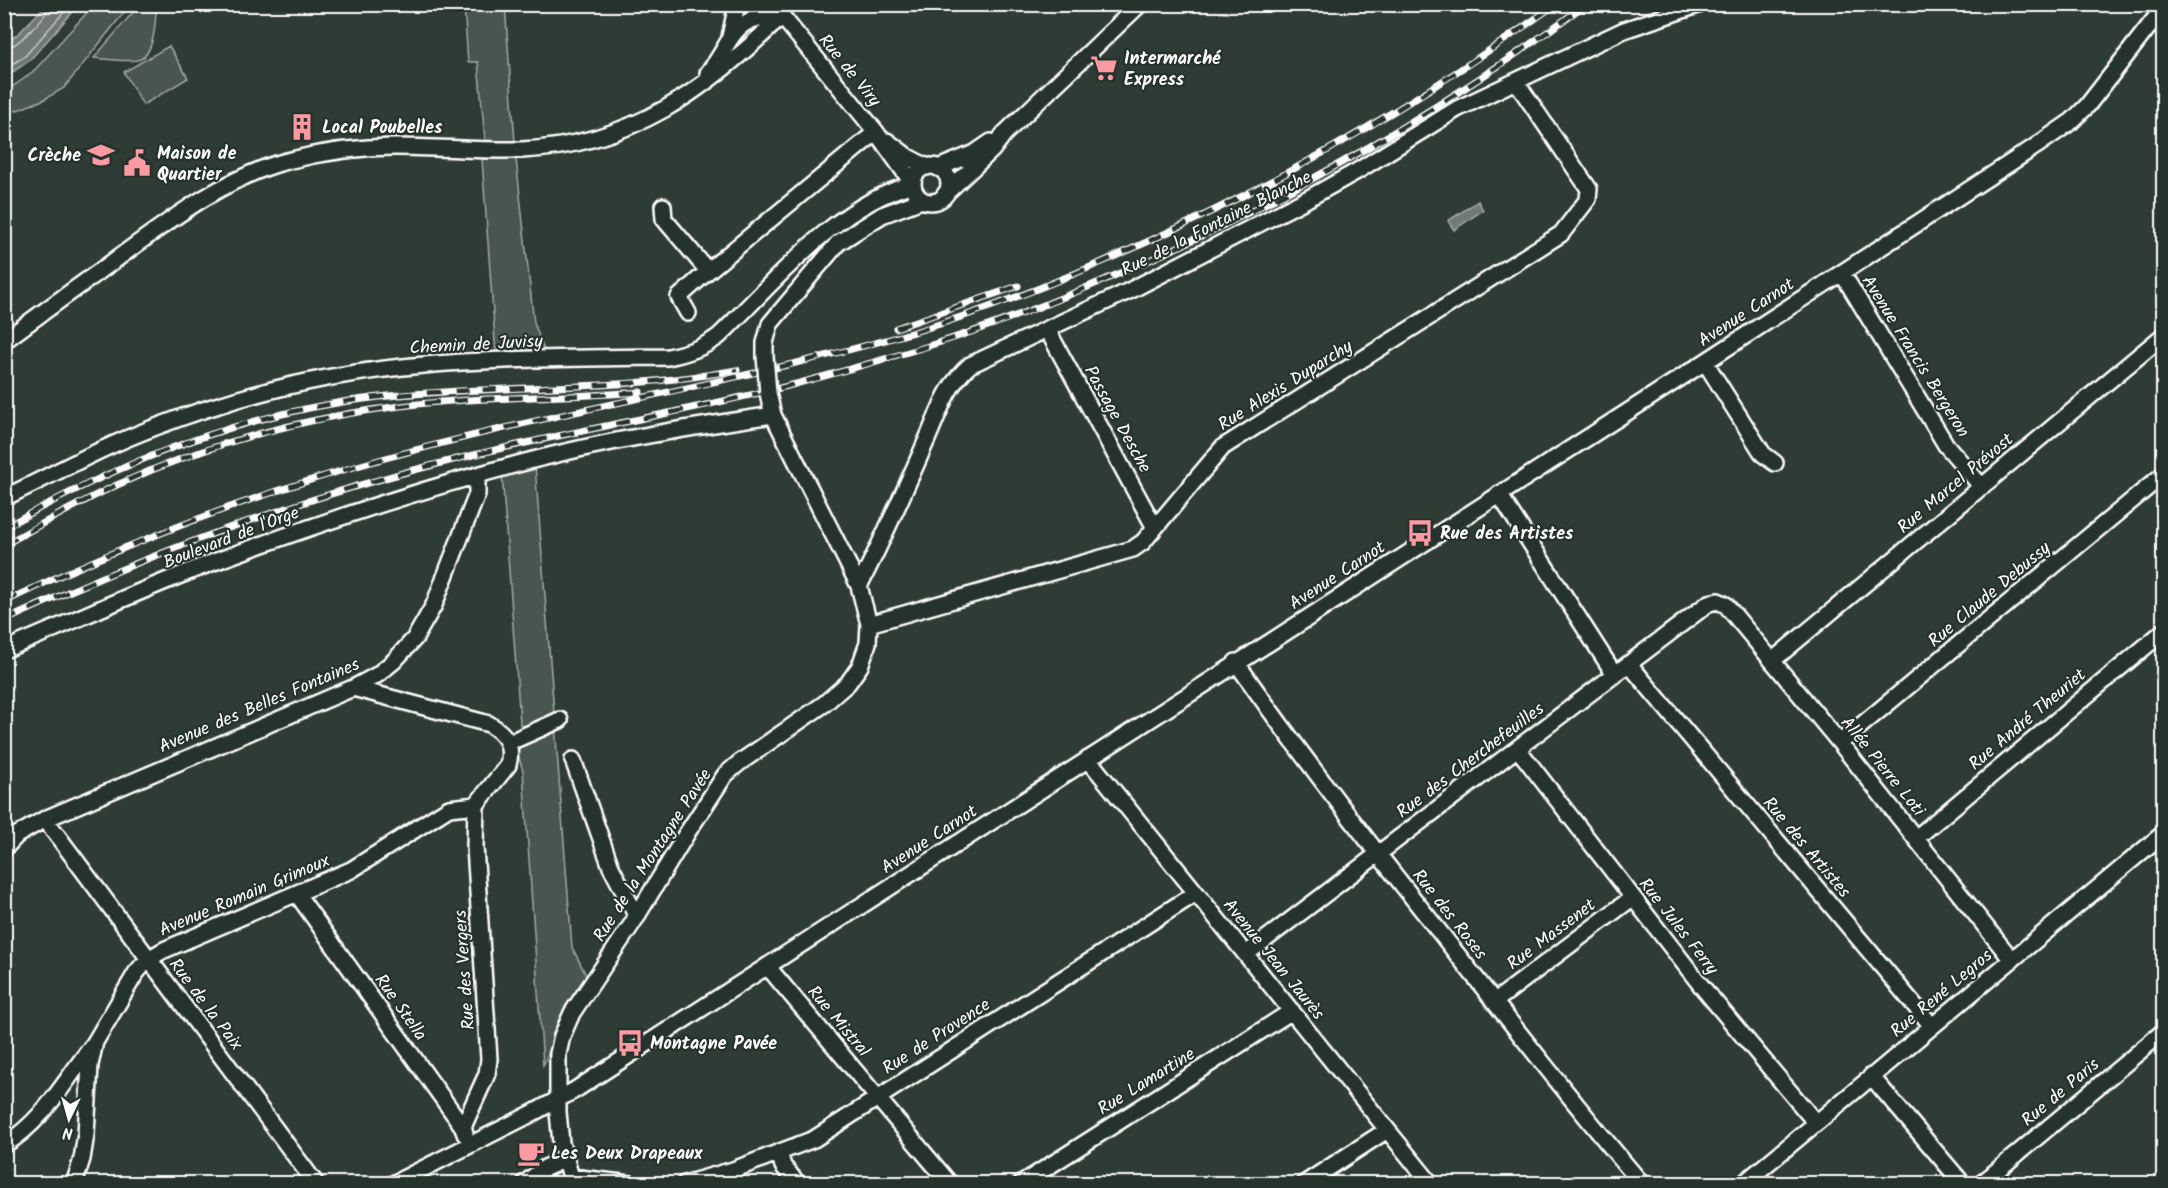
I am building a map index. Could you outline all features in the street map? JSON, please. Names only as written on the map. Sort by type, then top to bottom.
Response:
[{"type":"street","points":[[729,40],[737,4]]},
{"type":"street","points":[[922,200],[932,202],[942,198],[992,150],[1004,134],[1140,4]]},
{"type":"street","name":"Rue de la Fontaine Blanche","points":[[859,586],[927,442],[952,383],[976,362],[1131,290],[1307,199],[1359,170],[1457,109],[1624,30],[1701,4]]},
{"type":"street","name":"Avenue Carnot","points":[[393,1184],[558,1099],[1705,362],[2036,146],[2072,121],[2102,89],[2163,7]]},
{"type":"street","points":[[694,93],[722,56],[738,27],[777,10]]},
{"type":"street","points":[[4,341],[186,210],[210,195],[263,170],[285,162],[352,149],[394,147],[522,150],[563,145],[608,135],[633,125],[694,93],[747,50],[777,10]]},
{"type":"street","name":"Rue de Viry","points":[[777,10],[876,132],[922,200]]},
{"type":"street","name":"Rue Alexis Duparchy","points":[[869,624],[1133,549],[1143,542],[1223,447],[1561,234],[1586,204],[1590,194],[1586,184],[1517,82]]},
{"type":"street","points":[[688,313],[680,297],[708,271],[876,132]]},
{"type":"street","name":"Rue de Viry","points":[[876,132],[908,158],[933,167]]},
{"type":"street","points":[[913,184],[916,174],[975,153],[1004,134]]},
{"type":"street","points":[[933,167],[948,179],[945,194]]},
{"type":"street","name":"Rue de la Montagne Pavée","points":[[882,216],[913,184]]},
{"type":"street","name":"Chemin de Juvisy","points":[[4,498],[152,428],[222,405],[314,381],[414,366],[485,361],[668,357],[685,353],[706,345],[719,336],[792,263],[843,218],[884,195],[913,184]]},
{"type":"street","name":"Rue de la Montagne Pavée","points":[[572,1180],[561,1143],[558,1099],[558,1054],[564,1029],[592,981],[637,917],[725,775],[824,704],[848,683],[860,666],[868,643],[869,624],[859,586],[773,415],[768,393],[765,356],[765,343],[770,324],[838,243],[882,216],[922,200]]},
{"type":"street","points":[[663,206],[664,219],[708,271]]},
{"type":"street","name":"Avenue Francis Bergeron","points":[[1842,273],[1946,446],[1982,487]]},
{"type":"street","name":"Passage Desche","points":[[1047,329],[1155,528]]},
{"type":"street","name":"Rue Marcel Prévost","points":[[1772,661],[2163,336]]},
{"type":"street","points":[[1705,362],[1763,454],[1775,462]]},
{"type":"street","points":[[477,475],[539,458],[773,415]]},
{"type":"street","name":"Rue Claude Debussy","points":[[1840,743],[2163,474]]},
{"type":"street","name":"Boulevard de l'Orge","points":[[4,650],[220,560],[328,522],[477,475]]},
{"type":"street","name":"Avenue des Belles Fontaines","points":[[4,849],[17,836],[45,819],[377,675],[394,661],[415,638],[434,605],[477,494],[477,475]]},
{"type":"street","points":[[1499,494],[1616,675]]},
{"type":"street","name":"Allée Pierre Loti","points":[[1718,601],[1726,605],[1840,743],[2012,960]]},
{"type":"street","name":"Rue des Cherchefeuilles","points":[[1246,954],[1709,603],[1718,601]]},
{"type":"street","name":"Rue André Theuriet","points":[[1916,838],[2163,631]]},
{"type":"street","name":"Rue des Roses","points":[[1236,662],[1288,737],[1378,854],[1567,1096],[1641,1184]]},
{"type":"street","name":"Rue des Artistes","points":[[1629,664],[1932,1026]]},
{"type":"street","points":[[352,687],[489,724],[513,744]]},
{"type":"street","points":[[476,805],[508,765],[513,744],[560,720]]},
{"type":"street","name":"Rue Jules Ferry","points":[[1518,749],[1703,988],[1816,1123]]},
{"type":"street","name":"Avenue Jean Jaurès","points":[[1088,759],[1431,1184]]},
{"type":"street","points":[[573,760],[611,867],[637,917]]},
{"type":"street","name":"Avenue Romain Grimoux","points":[[74,1184],[82,1159],[86,1134],[90,1065],[95,1042],[136,973],[148,959],[164,950],[351,870],[449,808],[476,805]]},
{"type":"street","name":"Rue des Vergers","points":[[463,1127],[487,1074],[489,1059],[475,847],[476,805]]},
{"type":"street","name":"Rue de la Paix","points":[[45,819],[316,1184]]},
{"type":"street","name":"Rue René Legros","points":[[1743,1184],[2012,960],[2161,841]]},
{"type":"street","name":"Rue de Provence","points":[[684,1184],[713,1177],[814,1139],[1196,893]]},
{"type":"street","name":"Rue Stella","points":[[297,894],[463,1127],[469,1146]]},
{"type":"street","name":"Rue Massenet","points":[[1494,1002],[1632,898]]},
{"type":"street","name":"Rue Mistral","points":[[767,966],[950,1184]]},
{"type":"street","name":"Rue Lamartine","points":[[1021,1184],[1292,1011]]},
{"type":"street","name":"Rue de Paris","points":[[1981,1184],[2163,1031]]},
{"type":"street","points":[[4,1145],[33,1124],[48,1108],[69,1075],[95,1042]]},
{"type":"street","points":[[1871,1076],[1963,1184]]},
{"type":"street","points":[[1304,1184],[1387,1130]]},
{"type":"street","points":[[779,1153],[783,1166],[798,1184]]},
{"type":"street","points":[[524,1184],[544,1168],[566,1160]]},
{"type":"street","points":[[572,1180],[631,1184]]},
{"type":"shaded area","points":[[140,4],[156,5],[156,19],[148,52],[137,60],[94,58]]},
{"type":"shaded area","points":[[94,5],[130,5],[64,88],[43,100],[5,115],[5,92],[32,73]]},
{"type":"shaded area","points":[[464,5],[505,5],[515,143],[485,140],[478,62],[468,62]]},
{"type":"shaded area","points":[[169,46],[188,78],[143,105],[124,72]]},
{"type":"shaded area","points":[[482,159],[516,159],[534,323],[545,353],[496,355]]},
{"type":"shaded area","points":[[535,465],[572,947],[587,977],[563,1012],[543,1065],[523,771],[514,741],[521,736],[502,474]]},
{"type":"water","points":[[46,5],[79,5],[29,61],[7,76],[5,74],[5,44]]},
{"type":"water","points":[[1478,201],[1483,210],[1454,230],[1448,221]]},
{"type":"railway","points":[[4,602],[143,540],[285,488],[333,473],[448,442],[848,350],[944,323],[1033,291],[1203,216],[1307,162],[1459,71],[1556,4]]},
{"type":"railway","points":[[4,621],[170,550],[341,491],[498,449],[703,406],[802,382],[953,338],[1034,309],[1115,276],[1200,237],[1315,178],[1426,113],[1586,4]]},
{"type":"railway","points":[[896,328],[1018,286]]},
{"type":"railway","points":[[4,528],[93,481],[139,461],[232,427],[281,414],[379,397],[469,390],[648,382],[737,370]]},
{"type":"railway","points":[[4,545],[117,485],[189,456],[264,432],[341,415],[446,401],[640,392]]},
{"type":"place","name":"Intermarché Express","points":[[1104,68]]},
{"type":"place","name":"Local Poubelles","points":[[302,127]]},
{"type":"place","name":"Crèche","points":[[101,155]]},
{"type":"place","name":"Maison de Quartier","points":[[137,163]]},
{"type":"place","name":"Rue des Artistes","points":[[1420,533]]},
{"type":"place","name":"Montagne Pavée","points":[[630,1043]]},
{"type":"place","name":"Les Deux Drapeaux","points":[[531,1153]]}]
